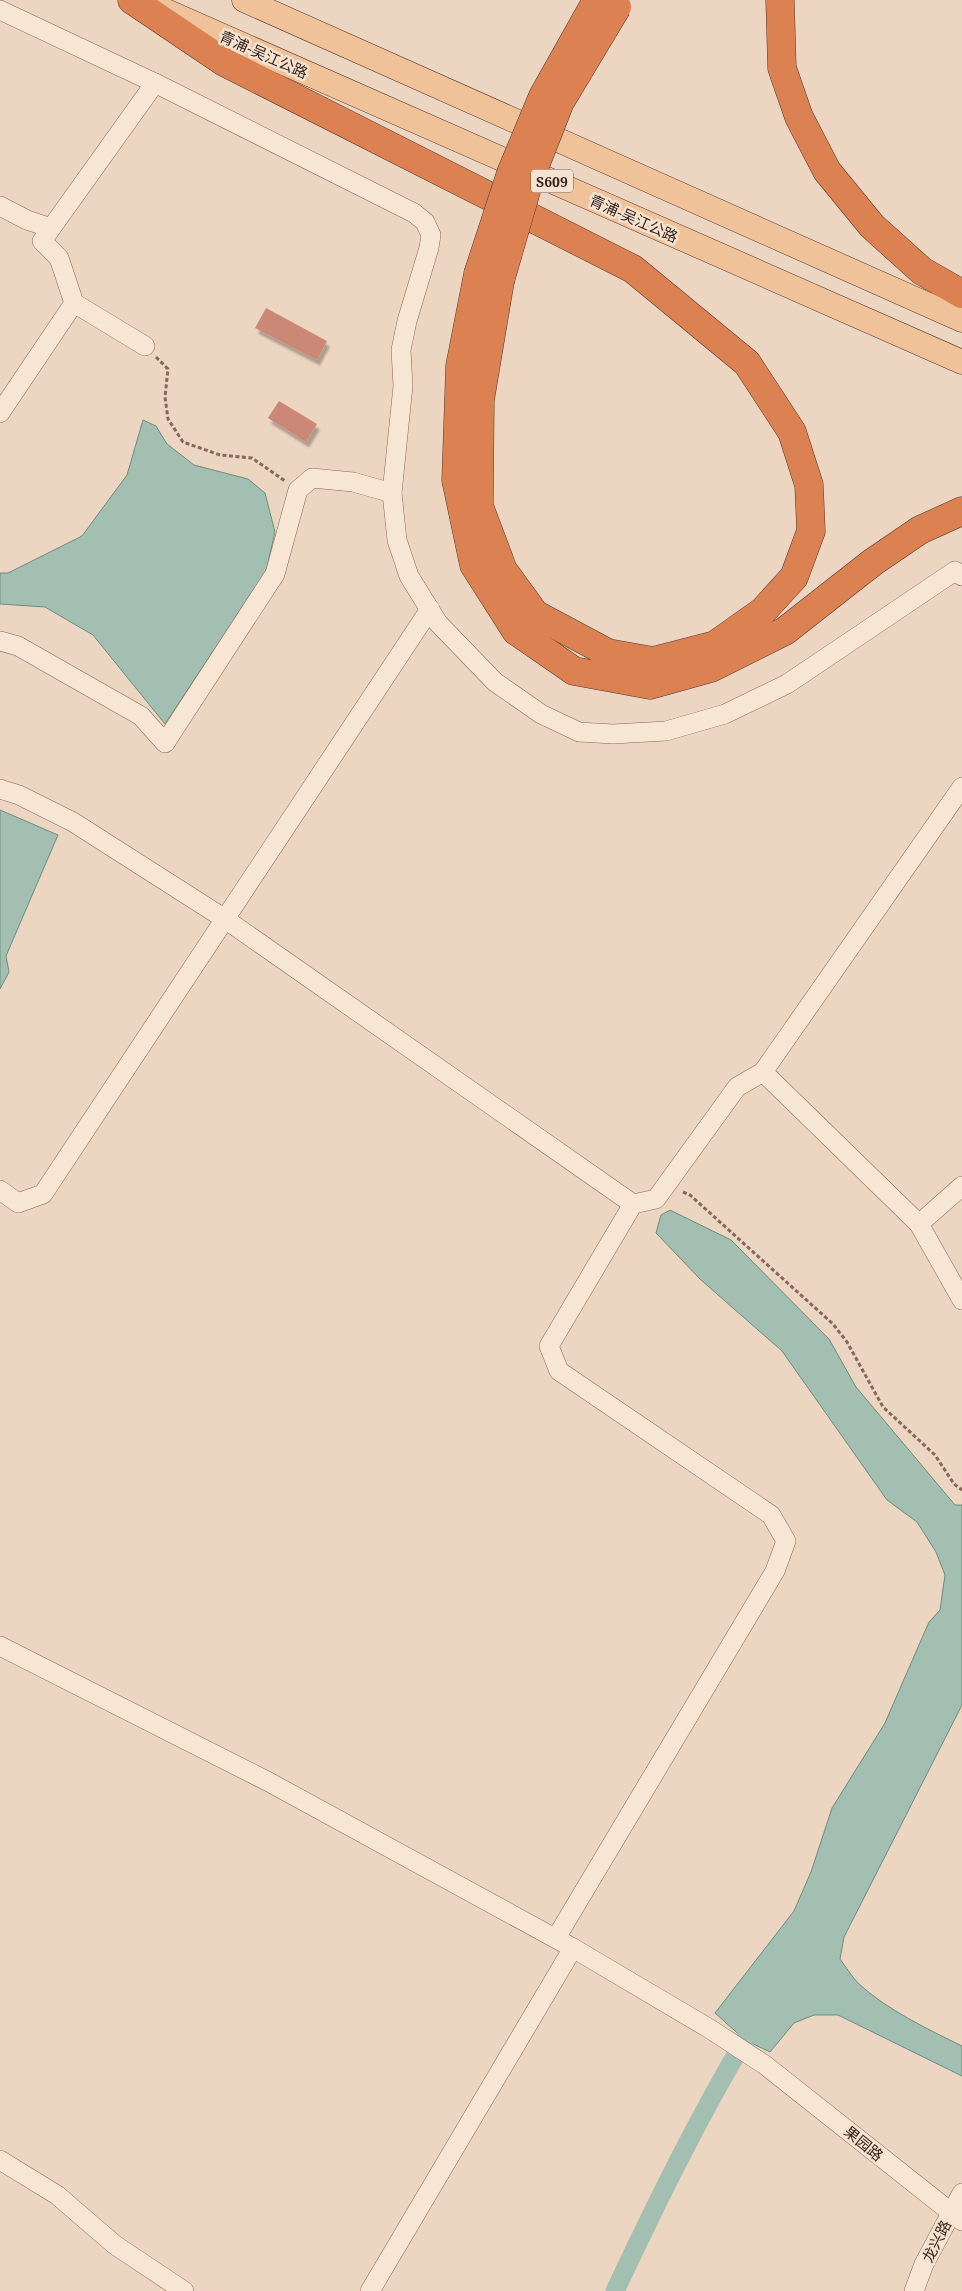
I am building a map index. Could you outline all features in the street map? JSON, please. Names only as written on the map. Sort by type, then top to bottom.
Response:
[{"type":"highway","points":[[132,0],[224,62],[633,269],[747,363],[792,432],[809,485],[811,531],[794,577],[764,612],[715,645],[653,661],[608,653],[535,614],[503,570],[479,506],[480,400],[489,278]]},
{"type":"highway","points":[[780,0],[782,68],[798,117],[827,171],[879,232],[922,271],[962,294]]},
{"type":"highway","points":[[612,2],[560,102],[489,278],[460,366],[456,480],[474,565],[516,630],[574,671],[650,685],[711,668],[785,631],[873,562],[920,530],[962,511]]},
{"type":"main road","name":"青浦-吴江公路","points":[[142,0],[962,362]]},
{"type":"main road","name":"S609","points":[[244,0],[962,320]]},
{"type":"street","points":[[0,10],[155,83],[414,213],[425,222],[430,234],[429,248],[407,321],[401,350],[403,386],[392,494],[397,540],[409,576],[438,623],[495,682],[541,714],[579,732],[613,734],[666,731],[725,714],[787,684],[955,571],[962,576]]},
{"type":"street","points":[[145,346],[74,303],[59,258],[42,241],[155,83]]},
{"type":"street","points":[[0,206],[27,220],[52,228]]},
{"type":"street","points":[[0,413],[74,303]]},
{"type":"street","points":[[0,641],[18,646],[141,716],[165,743],[275,574],[298,490],[312,478],[353,482],[392,494]]},
{"type":"street","points":[[0,1190],[18,1202],[43,1194],[430,609]]},
{"type":"street","points":[[556,1938],[775,1571],[786,1541],[771,1515],[559,1371],[549,1346],[633,1204],[656,1199],[736,1087],[763,1072],[962,787]]},
{"type":"street","points":[[0,789],[19,795],[72,822],[225,919],[633,1204]]},
{"type":"street","points":[[763,1072],[919,1224],[962,1300]]},
{"type":"street","points":[[919,1224],[962,1186]]},
{"type":"street","name":"果园路","points":[[0,1646],[267,1782],[556,1938],[710,2029],[765,2065],[956,2217]]},
{"type":"street","points":[[370,2291],[573,1948]]},
{"type":"street","points":[[0,2160],[57,2195],[115,2245],[184,2291]]},
{"type":"street","name":"龙兴路","points":[[914,2291],[924,2264],[956,2217],[962,2193]]},
{"type":"path","points":[[145,346],[168,369],[165,397],[168,419],[183,442],[220,455],[252,458],[298,490]]},
{"type":"path","points":[[666,1186],[690,1194],[833,1324],[847,1342],[883,1406],[935,1455],[954,1484],[962,1490]]},
{"type":"shaded area","points":[[143,420],[156,426],[167,444],[194,465],[248,479],[265,493],[275,532],[266,571],[165,724],[93,635],[45,607],[0,604],[0,573],[8,573],[82,536],[127,475]]},
{"type":"shaded area","points":[[0,810],[58,835],[6,956],[9,972],[0,989]]},
{"type":"shaded area","points":[[670,1210],[731,1240],[829,1339],[856,1387],[955,1505],[962,1505],[962,1705],[844,1937],[840,1959],[859,1984],[882,2002],[922,2026],[962,2046],[962,2076],[838,2015],[814,2015],[794,2023],[770,2052],[745,2040],[715,2013],[794,1911],[811,1872],[832,1808],[885,1723],[929,1622],[940,1610],[945,1575],[936,1552],[917,1522],[887,1500],[782,1351],[701,1280],[656,1233],[661,1215]]},
{"type":"building","points":[[266,308],[327,341],[317,360],[255,328]]},
{"type":"building","points":[[279,401],[317,424],[306,442],[268,418]]},
{"type":"waterway","points":[[615,2291],[711,2098],[747,2036]]}]
